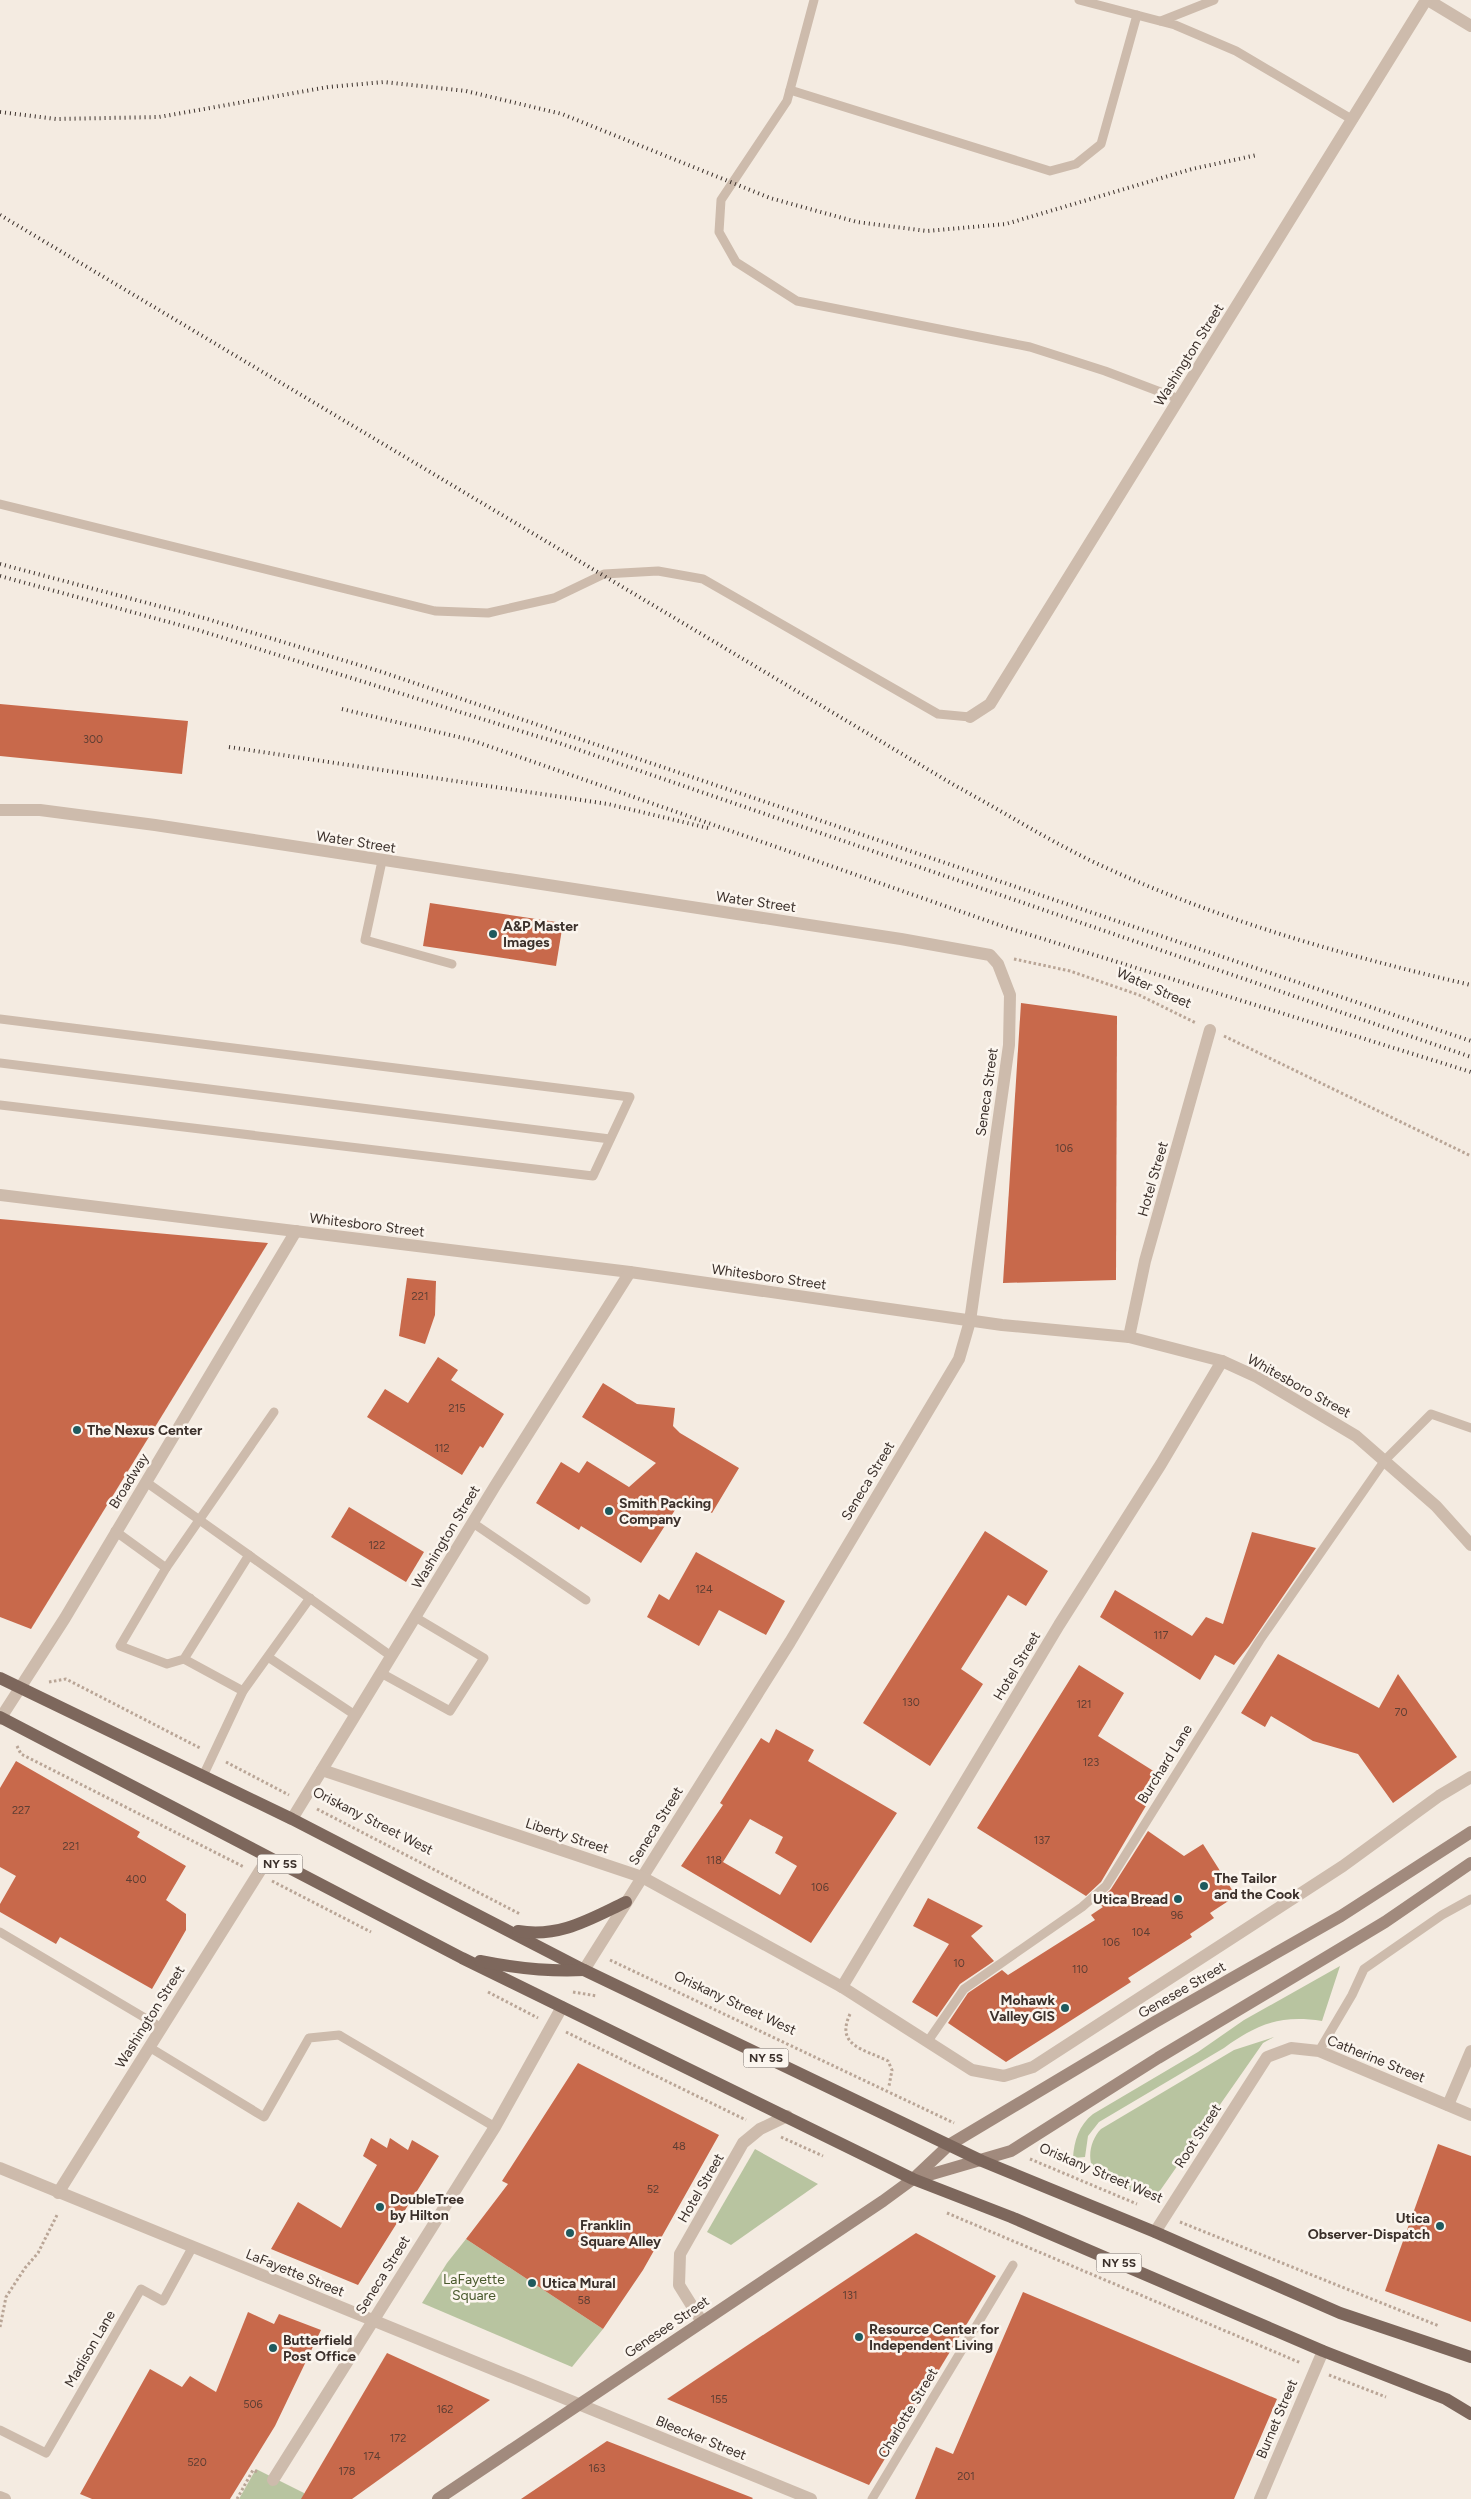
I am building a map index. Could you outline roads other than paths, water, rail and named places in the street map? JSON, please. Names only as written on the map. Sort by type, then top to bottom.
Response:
[{"type":"main road","name":"NY 5S","points":[[0,1678],[22,1686],[292,1819],[584,1970],[982,2161],[1155,2232],[1340,2313],[1471,2357]]},
{"type":"main road","name":"NY 5S","points":[[0,1718],[462,1958],[787,2116],[913,2180],[1012,2217],[1323,2351],[1446,2399],[1471,2414]]},
{"type":"main road","name":"Genesee Street","points":[[438,2499],[913,2180],[949,2145],[1155,2022],[1341,1916],[1471,1832]]},
{"type":"main road","name":"Genesee Street","points":[[913,2180],[1012,2151],[1158,2058],[1385,1922],[1470,1864]]},
{"type":"main road","points":[[504,1928],[536,1934],[564,1931],[626,1902]]},
{"type":"main road","points":[[462,1958],[524,1970],[555,1972],[584,1970]]},
{"type":"street","points":[[1427,0],[1471,26]]},
{"type":"street","name":"Washington Street","points":[[970,717],[990,704],[1427,0]]},
{"type":"street","name":"Water Street","points":[[0,810],[40,810],[902,939],[990,955]]},
{"type":"street","name":"Seneca Street","points":[[584,1970],[790,1642],[959,1359],[970,1321],[1009,1045],[1010,995],[998,964],[990,955]]},
{"type":"street","name":"Hotel Street","points":[[1129,1337],[1145,1261],[1210,1030]]},
{"type":"street","name":"Whitesboro Street","points":[[0,1196],[630,1272],[970,1321],[1129,1337],[1222,1362],[1257,1377],[1356,1436],[1436,1506],[1471,1545]]},
{"type":"street","name":"Broadway","points":[[0,1718],[65,1618],[115,1531],[296,1231]]},
{"type":"street","name":"Washington Street","points":[[292,1819],[473,1523],[630,1272]]},
{"type":"street","name":"Hotel Street","points":[[842,1987],[1058,1625],[1161,1464],[1222,1362]]},
{"type":"street","name":"Liberty Street","points":[[322,1770],[642,1877],[842,1987],[972,2070],[1004,2076],[1033,2067],[1343,1866],[1439,1796],[1471,1777]]},
{"type":"street","name":"Washington Street","points":[[58,2193],[268,1858]]},
{"type":"street","name":"Seneca Street","points":[[273,2480],[495,2127],[562,2008]]},
{"type":"street","name":"Catherine Street","points":[[1267,2057],[1291,2048],[1319,2051],[1471,2115]]},
{"type":"street","points":[[1448,2106],[1471,2051]]},
{"type":"street","name":"Root Street","points":[[1155,2232],[1267,2057]]},
{"type":"street","name":"Hotel Street","points":[[702,2322],[679,2285],[680,2254],[743,2143],[760,2129],[787,2116]]},
{"type":"street","name":"LaFayette Street","points":[[0,2168],[192,2248],[579,2404]]},
{"type":"street","name":"Burnet Street","points":[[1260,2499],[1323,2351]]},
{"type":"street","name":"Bleecker Street","points":[[579,2404],[811,2499]]},
{"type":"street","points":[[0,2497],[5,2499]]},
{"type":"lane","points":[[814,0],[787,101],[721,200],[719,232],[736,262],[797,301],[1030,347],[1105,371],[1179,400]]},
{"type":"lane","points":[[1079,0],[1175,25],[1236,52],[1353,120]]},
{"type":"lane","points":[[1161,21],[1214,0]]},
{"type":"lane","points":[[790,90],[1050,171],[1076,164],[1102,144],[1137,15]]},
{"type":"lane","points":[[0,504],[435,611],[488,613],[554,598],[604,574],[658,571],[702,579],[938,714],[970,717]]},
{"type":"lane","points":[[382,861],[365,940],[452,964]]},
{"type":"lane","points":[[0,1019],[630,1097],[593,1176],[0,1105]]},
{"type":"lane","points":[[0,1063],[610,1139]]},
{"type":"lane","points":[[249,1555],[184,1659],[167,1664],[120,1646],[166,1568],[201,1521],[274,1412]]},
{"type":"lane","name":"Burchard Lane","points":[[928,2041],[964,1989],[1082,1907],[1106,1886],[1217,1706],[1385,1460],[1431,1414],[1471,1428]]},
{"type":"lane","points":[[146,1482],[391,1656]]},
{"type":"lane","points":[[473,1523],[586,1600]]},
{"type":"lane","points":[[115,1531],[166,1568]]},
{"type":"lane","points":[[203,1776],[243,1691],[310,1598]]},
{"type":"lane","points":[[381,1673],[450,1711],[484,1658],[415,1618]]},
{"type":"lane","points":[[268,1657],[355,1715]]},
{"type":"lane","points":[[184,1659],[243,1691]]},
{"type":"lane","points":[[1319,2051],[1352,1995],[1364,1969],[1442,1915],[1471,1899]]},
{"type":"lane","points":[[0,1932],[162,2028]]},
{"type":"lane","points":[[150,2047],[264,2117],[309,2038],[339,2035],[495,2127]]},
{"type":"lane","name":"Madison Lane","points":[[0,2430],[46,2453],[141,2289],[164,2301],[192,2248]]},
{"type":"lane","name":"Charlotte Street","points":[[872,2499],[1013,2265]]},
{"type":"railway","points":[[0,112],[56,119],[159,117],[328,87],[384,82],[466,91],[562,114],[770,198],[857,222],[927,231],[1006,224],[1192,169],[1257,155]]},
{"type":"railway","points":[[0,215],[954,785],[1063,846],[1145,885],[1237,920],[1329,949],[1471,985]]},
{"type":"railway","points":[[0,564],[204,618],[382,672],[1471,1041]]},
{"type":"railway","points":[[0,576],[198,630],[559,743],[1471,1057]]},
{"type":"railway","points":[[342,709],[471,740],[1008,928],[1471,1072]]},
{"type":"railway","points":[[229,747],[608,804],[708,828]]},
{"type":"place","name":"A&P Master Images","points":[[493,934]]},
{"type":"place","name":"The Nexus Center","points":[[77,1430]]},
{"type":"place","name":"Smith Packing Company","points":[[609,1511]]},
{"type":"place","name":"The Tailor and the Cook","points":[[1204,1886]]},
{"type":"place","name":"Utica Bread","points":[[1178,1899]]},
{"type":"place","name":"Mohawk Valley GIS","points":[[1065,2008]]},
{"type":"place","name":"DoubleTree by Hilton","points":[[380,2207]]},
{"type":"place","name":"Utica Observer-Dispatch","points":[[1440,2226]]},
{"type":"place","name":"Franklin Square Alley","points":[[570,2233]]},
{"type":"place","name":"Utica Mural","points":[[532,2283]]},
{"type":"place","name":"Resource Center for Independent Living","points":[[859,2337]]},
{"type":"place","name":"Butterfield Post Office","points":[[273,2348]]},
{"type":"park label","name":"LaFayette Square","points":[[474,2288]]}]
